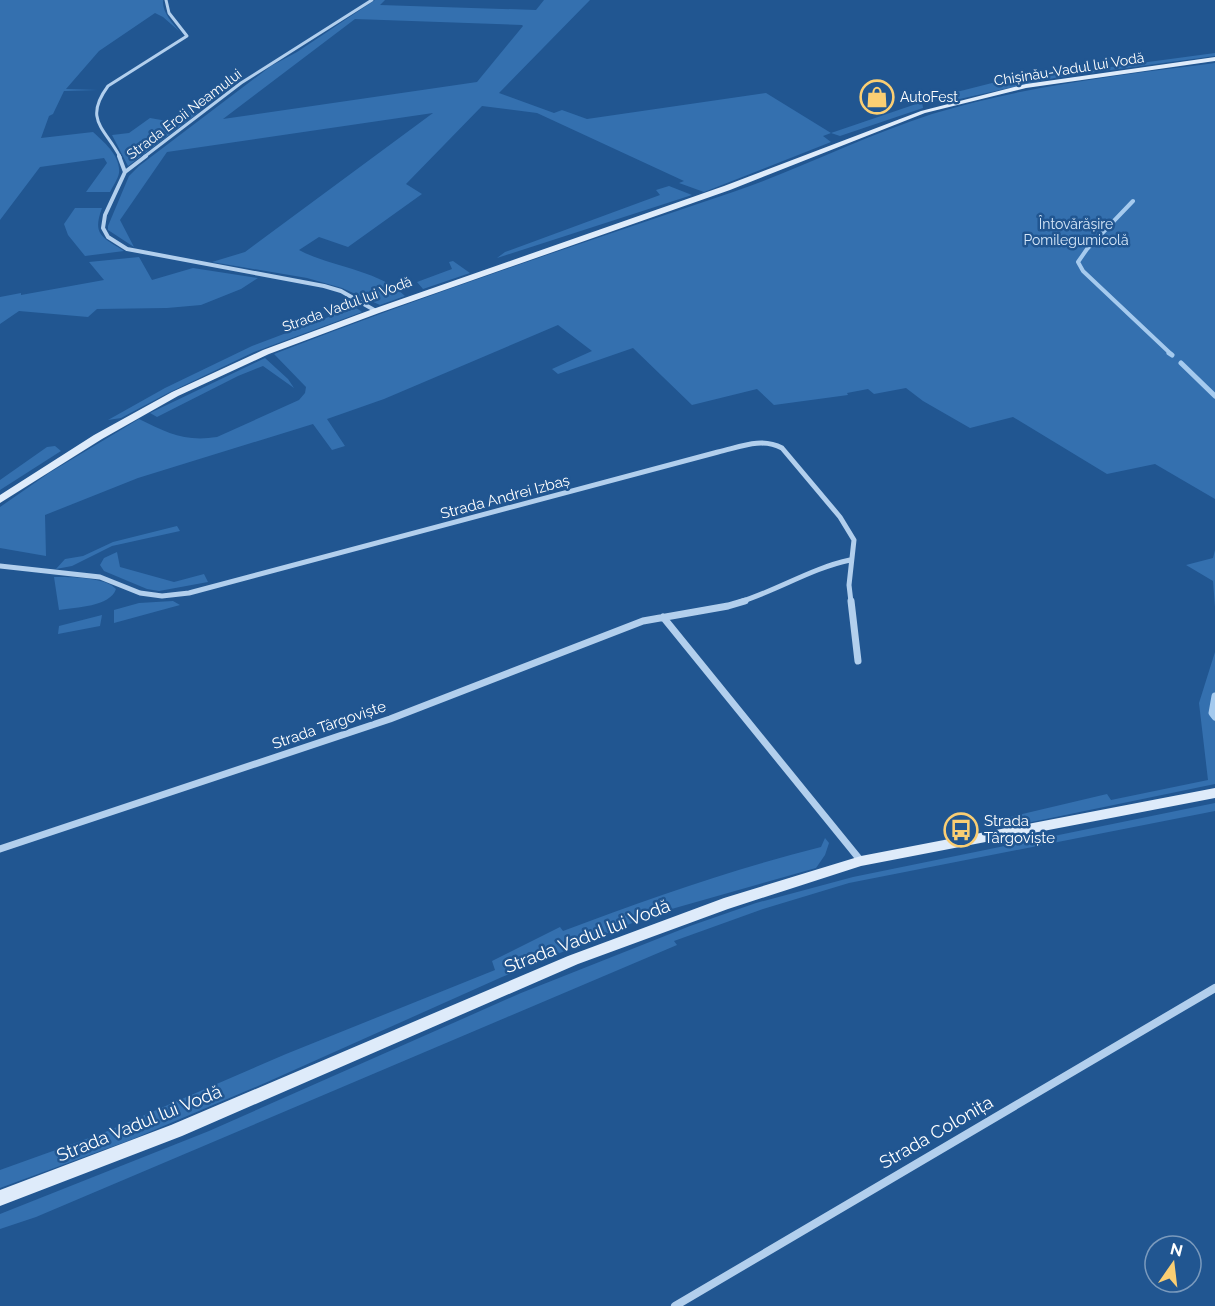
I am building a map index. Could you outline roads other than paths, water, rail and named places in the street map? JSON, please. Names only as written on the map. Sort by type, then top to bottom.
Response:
[{"type":"main road","name":"Chișinău-Vadul lui Vodă","points":[[727,188],[890,124],[956,103],[1045,83],[1215,59]]},
{"type":"main road","name":"Strada Vadul lui Vodă","points":[[0,500],[98,437],[175,394],[266,352],[376,310],[727,188]]},
{"type":"main road","name":"Strada Vadul lui Vodă","points":[[0,1198],[176,1131],[573,960],[724,904],[861,861],[1215,793]]},
{"type":"street","points":[[125,172],[113,145],[100,132],[95,115],[102,94],[108,86],[187,36],[170,14],[166,0]]},
{"type":"street","name":"Strada Eroii Neamului","points":[[372,0],[241,83],[125,172],[105,215],[103,228],[108,237],[127,249],[324,286],[341,291],[376,310]]},
{"type":"street","name":"Strada Andrei Izbaș","points":[[0,567],[100,577],[140,593],[162,596],[189,593],[758,442],[771,442],[782,448],[840,517],[854,540],[849,585],[858,661]]},
{"type":"street","name":"Strada Târgoviște","points":[[0,849],[390,719],[643,621],[728,606],[762,595],[832,564],[850,560]]},
{"type":"street","points":[[663,617],[861,861]]},
{"type":"street","name":"Strada Colonița","points":[[675,1306],[1215,988]]},
{"type":"waterway","points":[[1133,201],[1087,249],[1078,262],[1083,271],[1171,354]]},
{"type":"waterway","points":[[1181,363],[1215,396]]},
{"type":"waterway","points":[[1215,696],[1212,713],[1215,717]]},
{"type":"place","name":"AutoFest","points":[[877,97]]},
{"type":"place","name":"Strada Târgoviște","points":[[961,830]]},
{"type":"park label","name":"Întovărășire Pomilegumicolă","points":[[1076,232]]}]
